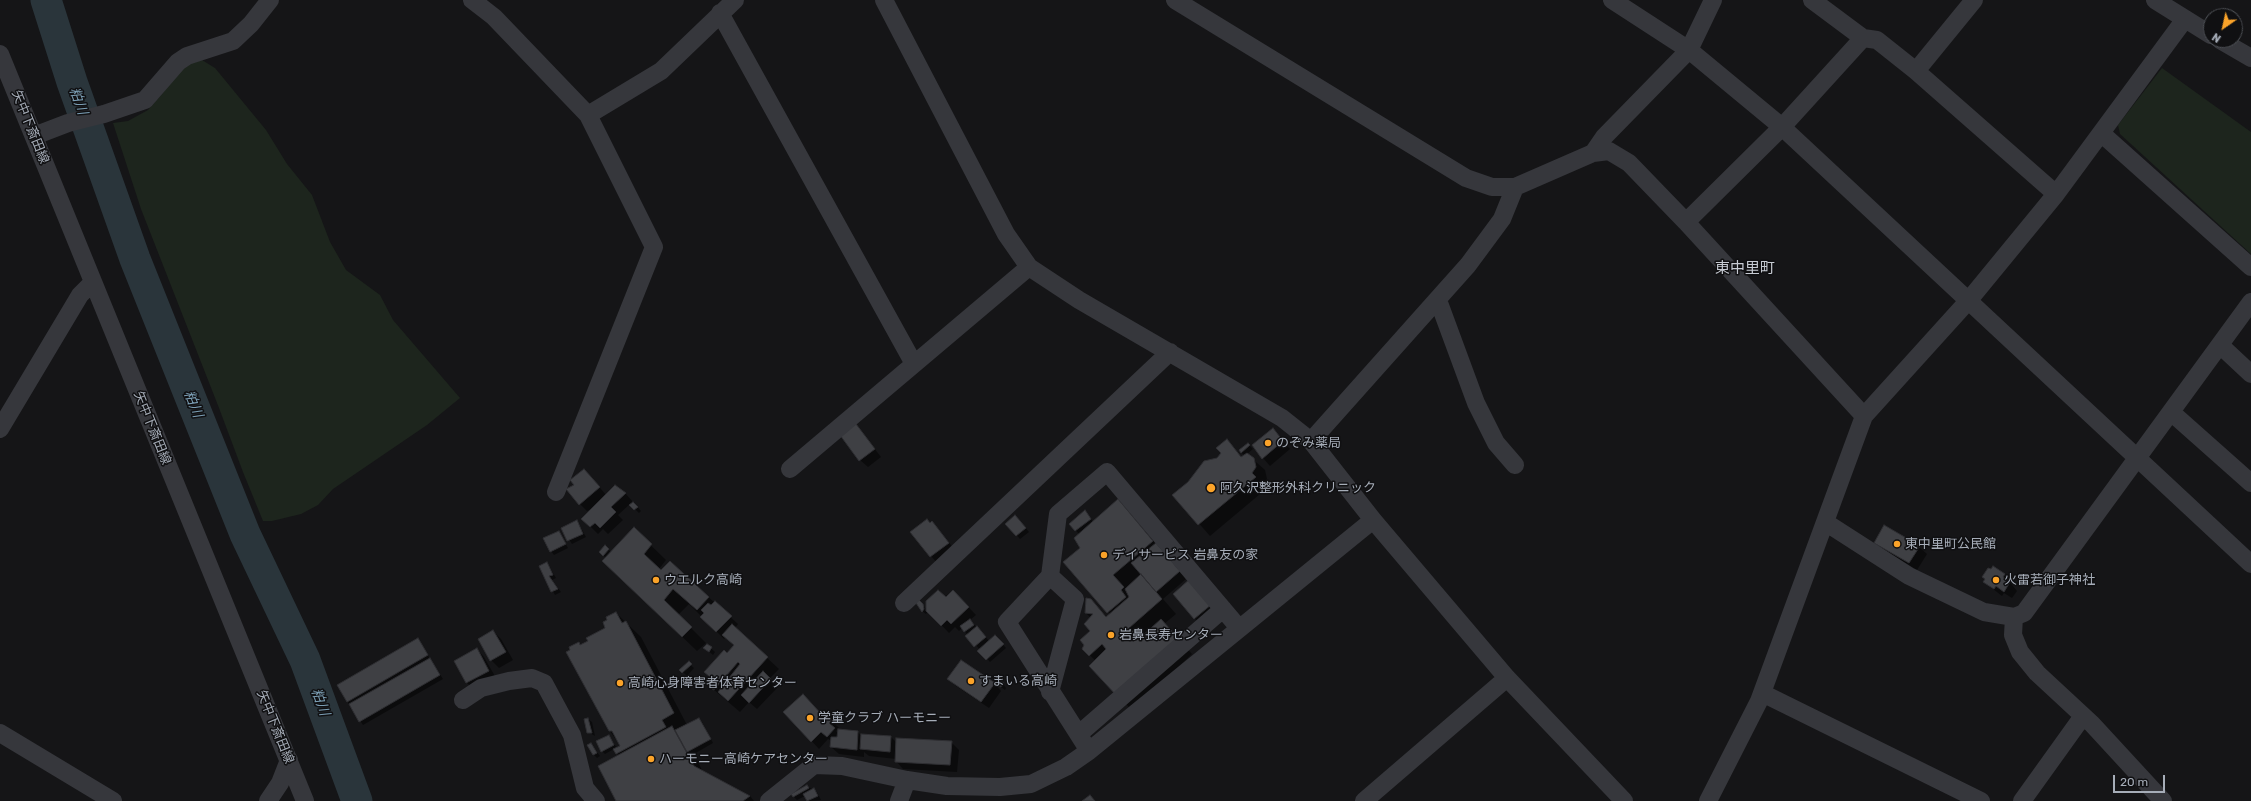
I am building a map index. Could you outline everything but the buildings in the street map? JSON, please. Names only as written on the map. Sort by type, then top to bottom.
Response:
[{"type":"street","points":[[34,136],[68,123],[144,100],[178,62],[187,56],[233,40],[251,24],[270,0]]},
{"type":"street","points":[[472,0],[494,17],[588,116],[654,247],[556,492]]},
{"type":"street","points":[[588,116],[661,71],[735,0]]},
{"type":"street","points":[[884,0],[1006,234],[1029,267],[1079,300],[1282,418],[1311,441],[1373,520],[1507,678],[1624,801]]},
{"type":"street","points":[[1175,0],[1466,178],[1492,187],[1515,187],[1593,153],[1609,151],[1629,163],[1686,222],[1864,416]]},
{"type":"street","points":[[1612,0],[1689,50],[1782,127],[2251,564]]},
{"type":"street","points":[[1593,153],[1604,137],[1689,50],[1713,0]]},
{"type":"street","points":[[1812,0],[1863,38],[1877,40],[1916,71],[2056,194]]},
{"type":"street","points":[[1916,71],[1974,0]]},
{"type":"street","points":[[2155,0],[2185,20],[2203,30]]},
{"type":"street","points":[[720,13],[914,364]]},
{"type":"street","points":[[1708,801],[1762,693],[1864,416],[1969,300],[2056,194],[2185,20]]},
{"type":"street","points":[[1686,222],[1782,127],[1863,38]]},
{"type":"street","points":[[2234,48],[2251,58]]},
{"type":"street","name":"矢中下斎田線","points":[[0,54],[305,801]]},
{"type":"street","points":[[2101,133],[2251,267]]},
{"type":"street","points":[[1311,441],[1468,265],[1502,219],[1515,187]]},
{"type":"street","points":[[790,469],[1029,267]]},
{"type":"street","points":[[0,429],[80,295],[92,282]]},
{"type":"street","points":[[1438,300],[1476,402],[1496,443],[1515,465]]},
{"type":"street","points":[[1825,522],[1909,576],[1984,612],[2014,617],[2024,613],[2138,459],[2251,302]]},
{"type":"street","points":[[2220,345],[2251,374]]},
{"type":"street","points":[[904,604],[1170,352]]},
{"type":"street","points":[[2171,412],[2251,483]]},
{"type":"street","points":[[1089,751],[1050,692],[1007,622],[1050,576],[1058,514],[1107,472],[1239,628]]},
{"type":"street","points":[[769,801],[814,765],[842,766],[907,780],[947,786],[1000,787],[1030,784],[1066,767],[1089,751],[1373,520]]},
{"type":"street","points":[[1050,576],[1075,599],[1050,692]]},
{"type":"street","points":[[1079,734],[1223,609]]},
{"type":"street","points":[[2014,617],[2013,635],[2020,652],[2037,673],[2083,716],[2163,801]]},
{"type":"street","points":[[463,700],[481,688],[509,681],[532,678],[544,683],[572,735],[585,788],[596,801]]},
{"type":"street","points":[[1364,801],[1507,678]]},
{"type":"street","points":[[1762,693],[1981,801]]},
{"type":"street","points":[[2022,801],[2083,716]]},
{"type":"street","points":[[0,733],[113,801]]},
{"type":"street","points":[[268,801],[280,783],[289,760]]},
{"type":"street","points":[[899,801],[907,780]]},
{"type":"shaded area","points":[[202,60],[215,68],[266,130],[287,164],[312,195],[330,242],[346,270],[380,295],[393,320],[460,398],[427,425],[333,489],[318,505],[301,514],[272,521],[263,521],[243,472],[141,209],[113,123],[128,121],[148,110],[163,93],[175,74],[189,62]]},
{"type":"shaded area","points":[[2162,68],[2251,132],[2251,254],[2120,134],[2118,125]]},
{"type":"waterway","name":"粕川","points":[[46,0],[72,82],[135,259],[245,534],[305,660],[357,801]]},
{"type":"place","name":"のぞみ薬局","points":[[1268,443]]},
{"type":"place","name":"阿久沢整形外科クリニック","points":[[1211,488]]},
{"type":"place","name":"東中里町公民館","points":[[1897,544]]},
{"type":"place","name":"デイサービス 岩鼻友の家","points":[[1104,555]]},
{"type":"place","name":"ウエルク高崎","points":[[656,580]]},
{"type":"place","name":"火雷若御子神社","points":[[1996,580]]},
{"type":"place","name":"岩鼻長寿センター","points":[[1111,635]]},
{"type":"place","name":"すまいる高崎","points":[[971,681]]},
{"type":"place","name":"高崎心身障害者体育センター","points":[[620,683]]},
{"type":"place","name":"学童クラブ ハーモニー","points":[[810,718]]},
{"type":"place","name":"ハーモニー高崎ケアセンター","points":[[651,759]]},
{"type":"district","name":"東中里町","points":[[1745,269]]}]
